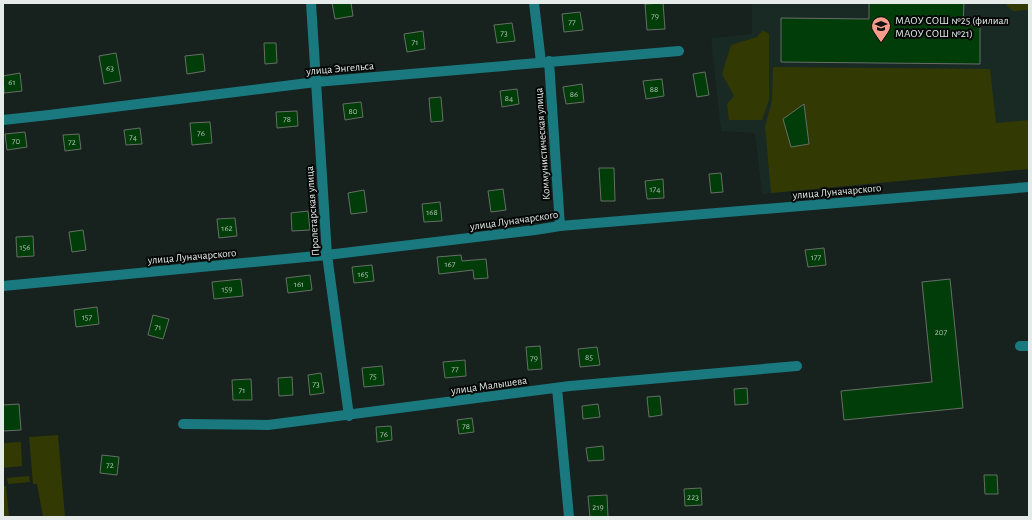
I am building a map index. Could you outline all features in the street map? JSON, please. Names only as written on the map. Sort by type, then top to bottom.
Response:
[{"type":"street","name":"Пролетарская улица","points":[[311,3],[327,255],[349,416]]},
{"type":"street","name":"Коммунистическая улица","points":[[534,3],[545,61],[560,226]]},
{"type":"street","name":"улица Энгельса","points":[[3,120],[316,82],[545,61],[680,51]]},
{"type":"street","name":"улица Луначарского","points":[[3,286],[327,255],[560,226],[1029,187]]},
{"type":"street","name":"улица Малышева","points":[[184,424],[268,426],[556,388],[797,366]]},
{"type":"street","points":[[556,388],[569,517]]},
{"type":"shaded area","points":[[752,3],[1029,3],[1029,169],[762,194],[755,133],[721,131],[711,38],[752,34]]},
{"type":"green space","points":[[1007,3],[1029,3],[1029,10],[1013,11],[1007,6]]},
{"type":"green space","points":[[763,30],[769,34],[769,100],[762,120],[729,120],[727,104],[734,96],[722,74],[731,45],[757,37]]},
{"type":"green space","points":[[773,67],[990,69],[996,123],[1029,120],[1029,169],[771,193],[765,126],[772,101]]},
{"type":"green space","points":[[58,435],[65,517],[43,517],[37,484],[33,484],[29,437]]},
{"type":"green space","points":[[21,442],[22,466],[3,468],[3,443]]},
{"type":"green space","points":[[29,476],[30,482],[8,484],[7,478]]},
{"type":"green space","points":[[3,486],[6,486],[9,517],[3,517]]},
{"type":"building","points":[[332,3],[351,3],[353,16],[335,19]]},
{"type":"building","points":[[663,3],[665,29],[647,30],[645,4]]},
{"type":"building","name":"МАОУ СОШ №25 (филиал МАОУ СОШ №21)","points":[[869,3],[964,3],[963,25],[980,25],[980,64],[781,62],[781,18],[869,19]]},
{"type":"building","points":[[580,12],[583,30],[564,32],[562,14]]},
{"type":"building","points":[[512,23],[515,41],[497,43],[494,25]]},
{"type":"building","points":[[423,31],[425,49],[407,52],[404,34]]},
{"type":"building","points":[[264,43],[276,43],[277,63],[265,64]]},
{"type":"building","points":[[116,53],[121,81],[104,84],[99,56]]},
{"type":"building","points":[[203,54],[205,71],[187,74],[185,56]]},
{"type":"building","points":[[705,72],[709,95],[697,97],[693,74]]},
{"type":"building","points":[[20,73],[22,91],[4,93],[3,76]]},
{"type":"building","points":[[662,79],[664,96],[646,99],[643,81]]},
{"type":"building","points":[[582,84],[584,102],[566,104],[563,87]]},
{"type":"building","points":[[517,89],[519,104],[502,107],[500,91]]},
{"type":"building","points":[[441,97],[443,121],[431,122],[429,98]]},
{"type":"building","points":[[361,102],[363,117],[345,120],[343,104]]},
{"type":"building","points":[[804,104],[809,144],[791,147],[783,119]]},
{"type":"building","points":[[297,111],[298,126],[277,128],[276,112]]},
{"type":"building","points":[[210,122],[212,143],[192,145],[190,123]]},
{"type":"building","points":[[140,128],[142,144],[126,145],[124,130]]},
{"type":"building","points":[[25,132],[27,147],[7,150],[5,134]]},
{"type":"building","points":[[79,134],[81,149],[65,151],[63,135]]},
{"type":"building","points":[[599,168],[614,168],[615,201],[601,201]]},
{"type":"building","points":[[721,173],[723,192],[711,193],[709,174]]},
{"type":"building","points":[[663,179],[664,198],[647,199],[645,181]]},
{"type":"building","points":[[503,189],[506,210],[491,212],[488,191]]},
{"type":"building","points":[[364,190],[367,212],[351,214],[348,193]]},
{"type":"building","points":[[440,202],[442,221],[424,222],[422,204]]},
{"type":"building","points":[[308,211],[310,230],[292,231],[291,213]]},
{"type":"building","points":[[235,218],[237,236],[219,238],[217,219]]},
{"type":"building","points":[[83,230],[86,250],[72,252],[69,232]]},
{"type":"building","points":[[33,236],[34,256],[17,257],[16,237]]},
{"type":"building","points":[[824,248],[826,265],[808,267],[805,250]]},
{"type":"building","points":[[461,255],[462,261],[486,259],[488,278],[474,279],[473,270],[439,274],[437,257]]},
{"type":"building","points":[[372,265],[374,281],[354,283],[352,267]]},
{"type":"building","points":[[310,275],[312,290],[288,293],[286,278]]},
{"type":"building","points":[[241,279],[243,296],[214,299],[212,282]]},
{"type":"building","points":[[950,279],[963,408],[844,420],[841,391],[932,382],[922,282]]},
{"type":"building","points":[[97,307],[99,324],[76,327],[74,310]]},
{"type":"building","points":[[153,315],[169,319],[163,339],[148,335]]},
{"type":"building","points":[[540,346],[542,369],[528,370],[526,347]]},
{"type":"building","points":[[597,347],[600,365],[580,367],[578,349]]},
{"type":"building","points":[[465,360],[466,376],[445,378],[443,362]]},
{"type":"building","points":[[382,366],[384,385],[364,387],[362,368]]},
{"type":"building","points":[[321,373],[324,393],[310,395],[308,375]]},
{"type":"building","points":[[292,377],[293,395],[279,396],[278,378]]},
{"type":"building","points":[[251,379],[252,400],[233,400],[232,380]]},
{"type":"building","points":[[747,388],[748,404],[735,405],[734,389]]},
{"type":"building","points":[[660,396],[662,415],[649,417],[647,397]]},
{"type":"building","points":[[19,404],[21,430],[3,431],[3,405]]},
{"type":"building","points":[[598,404],[600,417],[583,419],[582,406]]},
{"type":"building","points":[[472,418],[474,432],[459,434],[457,420]]},
{"type":"building","points":[[391,426],[392,440],[377,442],[376,427]]},
{"type":"building","points":[[603,446],[604,460],[588,461],[586,448]]},
{"type":"building","points":[[102,455],[119,457],[117,475],[100,473]]},
{"type":"building","points":[[984,475],[997,475],[998,494],[985,494]]},
{"type":"building","points":[[701,488],[702,505],[685,506],[684,489]]},
{"type":"building","points":[[607,495],[608,517],[590,517],[588,496]]},
{"type":"place","name":"МАОУ СОШ №25 (филиал МАОУ СОШ №21)","points":[[881,43]]}]
